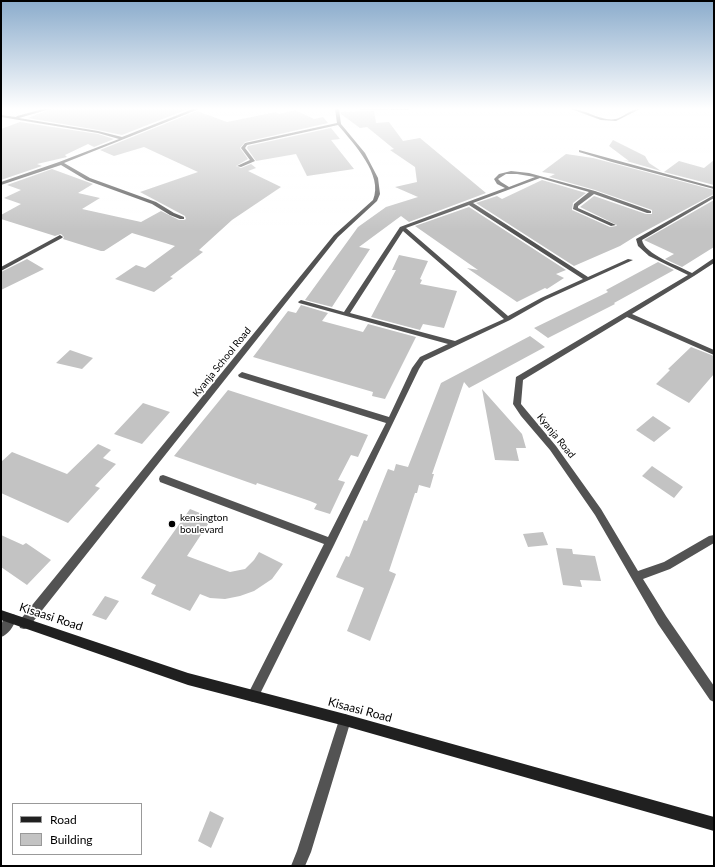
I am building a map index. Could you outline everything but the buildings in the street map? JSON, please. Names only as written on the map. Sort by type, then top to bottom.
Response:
[{"type":"main road","name":"Kisaasi Road","points":[[6,617],[188,680],[344,720],[714,824]]},
{"type":"street","points":[[1,184],[61,163],[93,149]]},
{"type":"street","points":[[239,166],[253,161],[243,149]]},
{"type":"street","name":"Kyanja School Road","points":[[24,624],[336,236],[376,201],[378,194],[376,178],[359,149]]},
{"type":"street","points":[[580,151],[614,162],[668,174],[714,188]]},
{"type":"street","points":[[61,163],[88,179],[154,203],[182,218]]},
{"type":"street","points":[[508,188],[496,179],[499,176],[511,172],[540,177],[593,192],[648,212]]},
{"type":"street","points":[[346,314],[402,228],[540,177]]},
{"type":"street","points":[[593,192],[576,205],[575,209],[613,225]]},
{"type":"street","points":[[692,275],[651,255],[640,245],[639,239],[714,196]]},
{"type":"street","points":[[469,203],[587,279]]},
{"type":"street","points":[[402,228],[508,319]]},
{"type":"street","points":[[1,269],[60,237]]},
{"type":"street","points":[[253,696],[331,542],[416,368],[422,359],[453,343],[508,319],[543,299],[630,260]]},
{"type":"street","name":"Kyanja Road","points":[[714,260],[692,275],[519,379],[517,404],[553,448],[598,512],[662,620],[714,696]]},
{"type":"street","points":[[301,302],[453,343]]},
{"type":"street","points":[[626,314],[714,353]]},
{"type":"street","points":[[242,375],[391,421]]},
{"type":"street","points":[[163,479],[331,542]]},
{"type":"street","points":[[637,576],[667,566],[712,539]]},
{"type":"street","points":[[1,632],[6,617]]},
{"type":"street","points":[[298,866],[304,852],[344,720]]},
{"type":"place","name":"kensington boulevard","points":[[172,524]]}]
